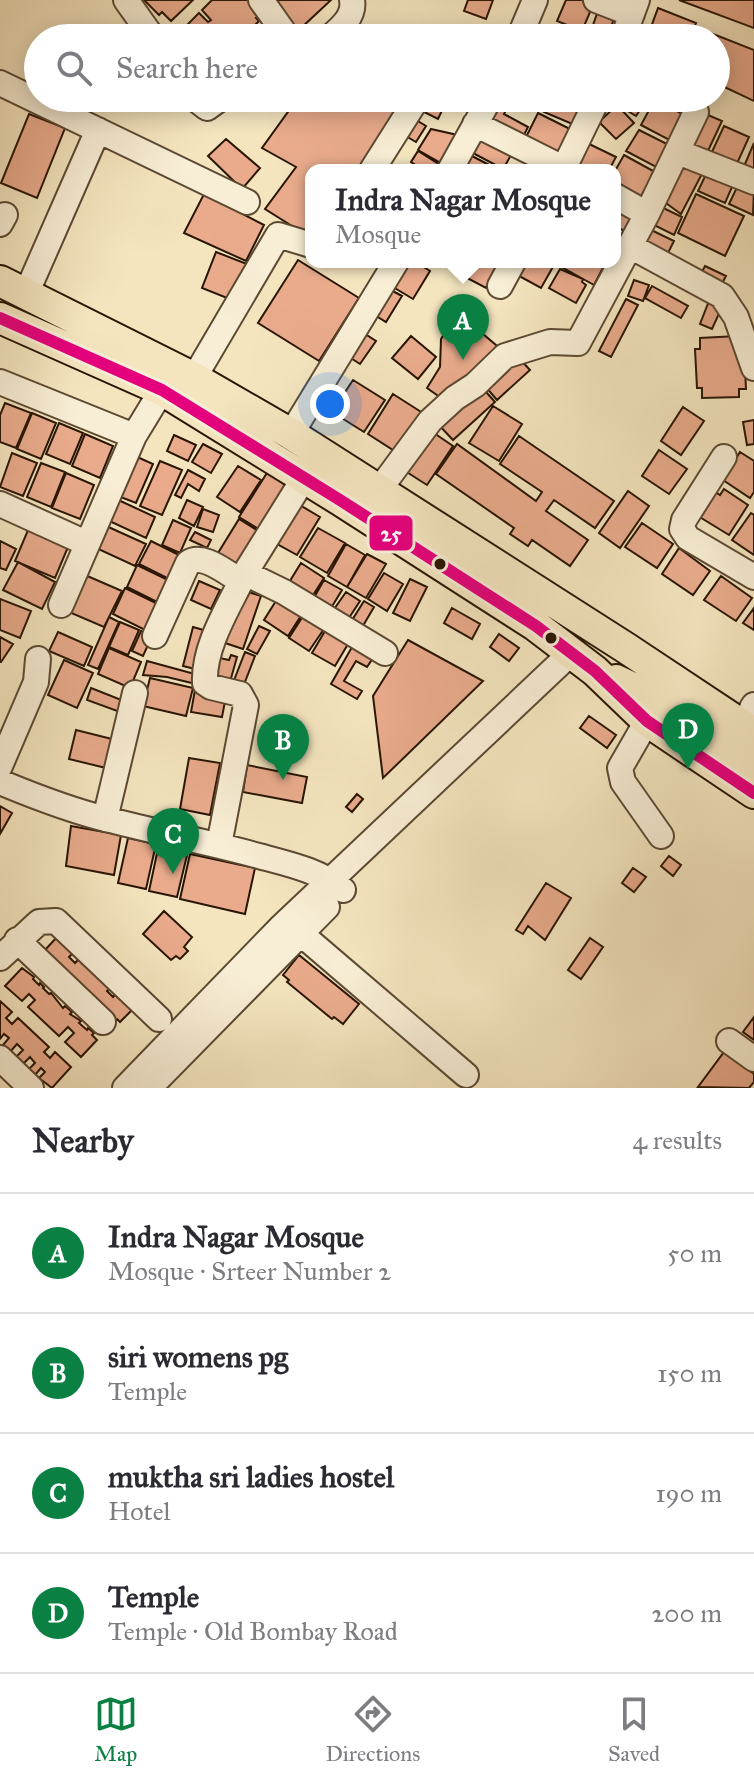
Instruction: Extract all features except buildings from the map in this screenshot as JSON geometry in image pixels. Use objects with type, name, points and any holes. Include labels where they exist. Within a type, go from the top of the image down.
[{"type":"main road","points":[[13,287],[194,378],[291,434],[626,648],[683,663],[754,714]]},
{"type":"main road","points":[[0,318],[162,390],[536,626],[574,666],[655,698],[754,714]]},
{"type":"main road","points":[[626,648],[655,698],[754,793]]},
{"type":"main road","points":[[655,698],[754,765]]},
{"type":"street","points":[[126,0],[143,24]]},
{"type":"street","points":[[261,0],[278,24]]},
{"type":"street","points":[[344,24],[354,8],[352,0]]},
{"type":"street","points":[[525,24],[535,0]]},
{"type":"street","points":[[596,0],[635,7]]},
{"type":"street","points":[[0,83],[24,95]]},
{"type":"street","points":[[60,112],[247,202]]},
{"type":"street","points":[[376,164],[409,112]]},
{"type":"street","points":[[453,164],[482,112]]},
{"type":"street","points":[[567,164],[591,112]]},
{"type":"street","points":[[621,263],[696,112]]},
{"type":"street","points":[[475,124],[555,164]]},
{"type":"street","points":[[13,287],[98,130]]},
{"type":"street","points":[[678,152],[754,182]]},
{"type":"street","points":[[621,199],[647,214]]},
{"type":"street","points":[[194,378],[278,235],[305,243]]},
{"type":"street","points":[[630,246],[722,296],[736,317],[754,368]]},
{"type":"street","points":[[291,434],[392,268]]},
{"type":"street","points":[[500,286],[510,268]]},
{"type":"street","points":[[379,490],[430,421],[505,356],[550,342],[578,343],[618,268]]},
{"type":"street","points":[[0,382],[134,436]]},
{"type":"street","points":[[61,605],[134,436],[162,390]]},
{"type":"street","points":[[724,457],[684,520],[682,529],[688,538],[754,577]]},
{"type":"street","points":[[219,845],[246,705],[240,694],[205,683],[212,644],[243,577],[304,478]]},
{"type":"street","points":[[0,504],[86,543]]},
{"type":"street","points":[[155,636],[188,563],[202,559],[284,592],[385,653]]},
{"type":"street","points":[[0,766],[36,682],[38,659]]},
{"type":"street","points":[[149,1088],[300,933],[338,886],[517,714],[574,666]]},
{"type":"street","points":[[105,819],[135,693]]},
{"type":"street","points":[[655,698],[620,768],[623,782],[661,836]]},
{"type":"street","points":[[0,782],[42,800],[105,819],[298,867],[338,886]]},
{"type":"street","points":[[125,1088],[280,928],[338,886]]},
{"type":"street","points":[[0,958],[39,922],[56,921],[159,1019]]},
{"type":"street","points":[[300,933],[466,1075]]},
{"type":"street","points":[[17,940],[103,1022]]},
{"type":"street","points":[[729,1041],[754,1059]]},
{"type":"street","points":[[0,1058],[31,1088]]},
{"type":"transit line","name":"25","points":[[0,318],[162,390],[340,500],[536,626],[595,671],[647,721],[754,793]]},
{"type":"place","name":"Indra Nagar Mosque","points":[[463,360]]},
{"type":"place","name":"Temple","points":[[688,769]]},
{"type":"place","name":"siri womens pg","points":[[283,780]]},
{"type":"place","name":"muktha sri ladies hostel","points":[[173,874]]}]
